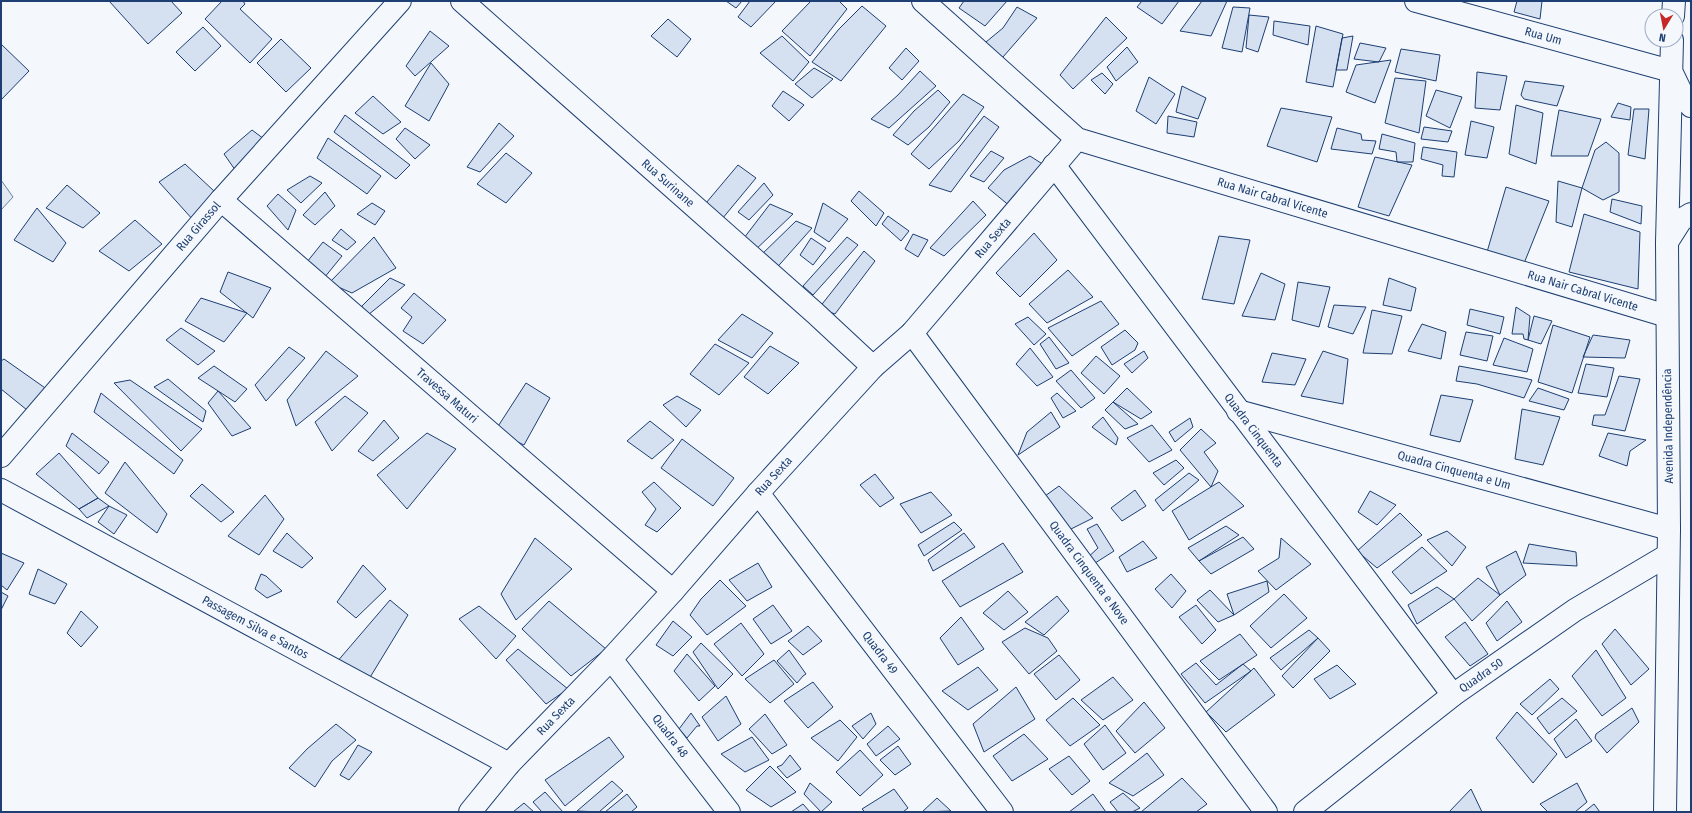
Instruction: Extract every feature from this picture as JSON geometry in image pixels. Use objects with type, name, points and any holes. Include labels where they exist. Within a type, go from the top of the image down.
[{"type":"street","name":"Rua Girassol","points":[[1,456],[221,200],[400,1]]},
{"type":"street","name":"Rua Surinane","points":[[462,1],[873,367]]},
{"type":"street","name":"Rua Nair Cabral Vicente","points":[[923,1],[1077,139],[1667,316]]},
{"type":"street","name":"Rua Um","points":[[1416,1],[1671,71]]},
{"type":"street","name":"Avenida Independência","points":[[1665,812],[1668,555],[1670,529],[1666,242],[1672,48]]},
{"type":"street","points":[[1671,71],[1684,98],[1691,106]]},
{"type":"street","name":"Rua Sexta","points":[[470,812],[509,764],[611,659],[673,591],[758,493],[873,367],[912,333],[1077,139]]},
{"type":"street","name":"Quadra Cinquenta","points":[[1054,165],[1453,695]]},
{"type":"street","name":"Travessa Maturi","points":[[221,200],[673,591]]},
{"type":"street","points":[[1666,242],[1681,220],[1691,214]]},
{"type":"street","name":"Quadra Cinquenta e Nove","points":[[912,333],[1266,812]]},
{"type":"street","name":"Quadra Cinquenta e Um","points":[[1238,411],[1670,529]]},
{"type":"street","name":"Passagem Silva e Santos","points":[[1,490],[509,764]]},
{"type":"street","name":"Quadra 49","points":[[758,493],[1002,812]]},
{"type":"street","name":"Quadra 50","points":[[1305,812],[1453,695],[1575,610],[1668,555]]},
{"type":"street","name":"Quadra 48","points":[[611,659],[729,812]]},
{"type":"shaded area","points":[[1,180],[13,197],[1,210]]},
{"type":"building","points":[[109,1],[171,1],[182,13],[148,44]]},
{"type":"building","points":[[222,1],[243,1],[245,4],[240,9],[272,39],[250,63],[205,19]]},
{"type":"building","points":[[726,1],[742,1],[736,8]]},
{"type":"building","points":[[750,1],[776,1],[751,27],[738,17]]},
{"type":"building","points":[[811,1],[839,1],[847,9],[810,56],[782,31]]},
{"type":"building","points":[[964,1],[1007,1],[985,26],[959,8]]},
{"type":"building","points":[[1142,1],[1179,1],[1162,24],[1137,7]]},
{"type":"building","points":[[1202,1],[1227,1],[1211,36],[1180,31]]},
{"type":"building","points":[[1517,1],[1542,1],[1540,19],[1514,12]]},
{"type":"building","points":[[862,6],[886,26],[841,81],[812,62],[839,29]]},
{"type":"building","points":[[1017,7],[1037,18],[996,65],[989,59],[986,42],[1003,28]]},
{"type":"building","points":[[1233,7],[1250,8],[1242,52],[1222,48]]},
{"type":"building","points":[[1249,15],[1269,17],[1258,52],[1246,48]]},
{"type":"building","points":[[1106,17],[1127,38],[1073,89],[1060,75]]},
{"type":"building","points":[[668,19],[691,39],[677,57],[651,36]]},
{"type":"building","points":[[1274,21],[1310,26],[1308,45],[1273,35]]},
{"type":"building","points":[[1316,26],[1343,34],[1333,87],[1306,82]]},
{"type":"building","points":[[203,27],[221,46],[195,71],[176,52]]},
{"type":"building","points":[[430,31],[449,46],[415,76],[406,66]]},
{"type":"building","points":[[782,36],[809,62],[793,81],[760,53]]},
{"type":"building","points":[[1353,36],[1347,70],[1336,70],[1342,38]]},
{"type":"building","points":[[281,39],[311,68],[286,92],[257,63]]},
{"type":"building","points":[[1360,43],[1386,48],[1379,62],[1354,59]]},
{"type":"building","points":[[1,44],[29,71],[1,100]]},
{"type":"building","points":[[1127,47],[1138,62],[1116,81],[1107,67]]},
{"type":"building","points":[[906,48],[919,61],[902,80],[889,68]]},
{"type":"building","points":[[1401,49],[1440,55],[1436,81],[1395,72]]},
{"type":"building","points":[[1391,60],[1375,103],[1346,92],[1356,65]]},
{"type":"building","points":[[431,63],[449,84],[429,121],[405,106]]},
{"type":"building","points":[[814,68],[833,79],[812,98],[795,84]]},
{"type":"building","points":[[920,71],[936,86],[889,128],[871,119],[898,95]]},
{"type":"building","points":[[1477,72],[1507,76],[1500,110],[1475,108]]},
{"type":"building","points":[[1102,73],[1113,84],[1105,94],[1091,80]]},
{"type":"building","points":[[1149,77],[1175,94],[1156,124],[1136,111]]},
{"type":"building","points":[[1395,78],[1426,81],[1419,133],[1385,123]]},
{"type":"building","points":[[1525,81],[1564,86],[1557,106],[1524,99],[1521,95]]},
{"type":"building","points":[[1182,86],[1206,98],[1198,119],[1176,112]]},
{"type":"building","points":[[938,90],[950,102],[929,127],[908,145],[893,135],[914,111]]},
{"type":"building","points":[[1436,90],[1462,97],[1450,128],[1426,116]]},
{"type":"building","points":[[783,91],[804,105],[789,121],[772,106]]},
{"type":"building","points":[[963,94],[984,107],[959,141],[929,169],[911,154]]},
{"type":"building","points":[[373,96],[401,122],[383,134],[355,113]]},
{"type":"building","points":[[1618,103],[1631,107],[1630,120],[1611,117]]},
{"type":"building","points":[[1516,105],[1543,113],[1536,164],[1509,154]]},
{"type":"building","points":[[1281,108],[1332,117],[1317,162],[1267,146]]},
{"type":"building","points":[[1634,109],[1649,109],[1645,159],[1628,155]]},
{"type":"building","points":[[1559,110],[1601,119],[1588,156],[1551,156]]},
{"type":"building","points":[[345,115],[410,165],[396,179],[334,132]]},
{"type":"building","points":[[984,116],[999,127],[951,192],[929,185]]},
{"type":"building","points":[[1168,116],[1197,122],[1194,137],[1167,133]]},
{"type":"building","points":[[1471,121],[1494,127],[1487,158],[1465,155]]},
{"type":"building","points":[[499,123],[514,136],[480,172],[467,167]]},
{"type":"building","points":[[1424,127],[1452,131],[1448,142],[1421,139]]},
{"type":"building","points":[[405,128],[430,145],[415,159],[396,139]]},
{"type":"building","points":[[1337,128],[1361,134],[1362,140],[1376,141],[1372,154],[1331,149]]},
{"type":"building","points":[[252,130],[268,142],[238,174],[224,154]]},
{"type":"building","points":[[1382,134],[1415,143],[1413,162],[1397,162],[1396,152],[1379,149]]},
{"type":"building","points":[[328,138],[381,176],[367,194],[317,158]]},
{"type":"building","points":[[1606,142],[1619,153],[1619,192],[1603,200],[1582,188],[1595,150]]},
{"type":"building","points":[[1423,147],[1457,152],[1454,177],[1442,176],[1443,165],[1421,159]]},
{"type":"building","points":[[991,151],[1004,158],[984,182],[970,176]]},
{"type":"building","points":[[506,153],[532,173],[506,203],[477,184]]},
{"type":"building","points":[[1030,156],[1044,165],[1011,207],[988,188],[1004,170]]},
{"type":"building","points":[[1375,157],[1412,165],[1389,216],[1358,207]]},
{"type":"building","points":[[185,164],[214,191],[194,221],[159,182]]},
{"type":"building","points":[[738,165],[756,178],[722,219],[706,203]]},
{"type":"building","points":[[310,176],[322,183],[301,203],[287,190]]},
{"type":"building","points":[[1558,181],[1582,188],[1572,227],[1556,222]]},
{"type":"building","points":[[764,183],[773,195],[749,220],[738,212]]},
{"type":"building","points":[[67,185],[100,213],[83,228],[46,208]]},
{"type":"building","points":[[1506,187],[1549,201],[1523,266],[1487,252]]},
{"type":"building","points":[[859,191],[884,213],[876,226],[851,201]]},
{"type":"building","points":[[325,192],[335,206],[315,225],[303,215]]},
{"type":"building","points":[[278,194],[296,210],[288,230],[267,206]]},
{"type":"building","points":[[1612,199],[1642,206],[1641,224],[1610,212]]},
{"type":"building","points":[[973,201],[986,215],[944,256],[930,248]]},
{"type":"building","points":[[372,203],[385,211],[375,225],[357,214]]},
{"type":"building","points":[[823,203],[848,219],[829,242],[814,232]]},
{"type":"building","points":[[770,204],[793,214],[751,254],[744,238]]},
{"type":"building","points":[[37,208],[66,243],[53,262],[14,240]]},
{"type":"building","points":[[1584,214],[1640,232],[1638,289],[1569,272]]},
{"type":"building","points":[[888,216],[909,231],[901,241],[882,224]]},
{"type":"building","points":[[135,220],[162,244],[129,271],[99,251]]},
{"type":"building","points":[[796,221],[812,228],[773,272],[758,258]]},
{"type":"building","points":[[341,229],[356,242],[347,250],[332,240]]},
{"type":"building","points":[[1034,233],[1057,260],[1020,297],[996,273]]},
{"type":"building","points":[[913,234],[928,240],[918,257],[905,249]]},
{"type":"building","points":[[1219,236],[1250,240],[1234,304],[1202,299]]},
{"type":"building","points":[[374,237],[396,268],[352,293],[329,283]]},
{"type":"building","points":[[847,237],[858,245],[813,295],[803,286]]},
{"type":"building","points":[[811,238],[826,248],[813,265],[800,255]]},
{"type":"building","points":[[323,242],[342,256],[324,278],[307,262]]},
{"type":"building","points":[[864,251],[875,261],[835,314],[819,308]]},
{"type":"building","points":[[1068,270],[1093,297],[1047,323],[1029,304]]},
{"type":"building","points":[[228,272],[271,288],[253,318],[220,292]]},
{"type":"building","points":[[1261,273],[1285,284],[1275,320],[1242,316]]},
{"type":"building","points":[[390,278],[405,285],[363,319],[362,306]]},
{"type":"building","points":[[1389,278],[1416,288],[1411,311],[1383,305]]},
{"type":"building","points":[[1298,282],[1330,287],[1319,327],[1292,320]]},
{"type":"building","points":[[414,293],[446,320],[423,344],[403,331],[412,317],[401,308]]},
{"type":"building","points":[[201,298],[247,313],[224,342],[185,321]]},
{"type":"building","points":[[1101,301],[1119,324],[1072,356],[1048,328]]},
{"type":"building","points":[[1334,305],[1366,307],[1353,334],[1328,327]]},
{"type":"building","points":[[1516,307],[1530,316],[1528,340],[1524,339],[1523,334],[1512,334]]},
{"type":"building","points":[[1470,309],[1504,317],[1500,334],[1467,325]]},
{"type":"building","points":[[1372,310],[1402,316],[1392,354],[1363,353]]},
{"type":"building","points":[[742,314],[773,333],[752,358],[718,340]]},
{"type":"building","points":[[1534,316],[1552,321],[1541,344],[1528,340]]},
{"type":"building","points":[[1028,317],[1046,334],[1034,345],[1015,324]]},
{"type":"building","points":[[1422,324],[1446,332],[1441,359],[1408,351]]},
{"type":"building","points":[[1553,325],[1590,337],[1572,393],[1538,382]]},
{"type":"building","points":[[181,328],[215,351],[198,365],[166,340]]},
{"type":"building","points":[[1125,330],[1138,343],[1135,350],[1112,365],[1101,347]]},
{"type":"building","points":[[1466,332],[1493,336],[1487,361],[1460,355]]},
{"type":"building","points":[[1593,335],[1630,340],[1625,358],[1583,357]]},
{"type":"building","points":[[1049,337],[1069,363],[1056,369],[1040,344]]},
{"type":"building","points":[[1504,338],[1533,349],[1527,372],[1493,365]]},
{"type":"building","points":[[715,344],[749,363],[719,395],[690,374]]},
{"type":"building","points":[[770,346],[799,363],[768,394],[744,377]]},
{"type":"building","points":[[289,347],[305,358],[266,401],[255,385]]},
{"type":"building","points":[[1030,348],[1053,377],[1037,386],[1016,364]]},
{"type":"building","points":[[326,351],[358,376],[296,426],[287,400]]},
{"type":"building","points":[[1144,351],[1148,358],[1132,373],[1124,364]]},
{"type":"building","points":[[1323,351],[1348,359],[1343,404],[1301,396]]},
{"type":"building","points":[[1272,353],[1306,359],[1295,385],[1262,382]]},
{"type":"building","points":[[1096,356],[1120,376],[1104,394],[1081,373]]},
{"type":"building","points":[[4,359],[48,390],[27,410],[1,389],[1,361]]},
{"type":"building","points":[[1586,364],[1614,368],[1607,397],[1578,393]]},
{"type":"building","points":[[214,366],[247,389],[235,402],[198,378]]},
{"type":"building","points":[[1459,366],[1532,380],[1524,398],[1477,384],[1456,381]]},
{"type":"building","points":[[1071,370],[1095,398],[1081,408],[1056,381]]},
{"type":"building","points":[[1619,376],[1640,379],[1625,431],[1592,425],[1594,415],[1605,415]]},
{"type":"building","points":[[168,379],[206,411],[203,422],[154,387]]},
{"type":"building","points":[[130,380],[202,429],[181,451],[114,383]]},
{"type":"building","points":[[526,383],[550,398],[524,445],[495,431]]},
{"type":"building","points":[[1127,388],[1152,412],[1141,419],[1113,402]]},
{"type":"building","points":[[1538,388],[1569,399],[1564,410],[1529,401]]},
{"type":"building","points":[[218,391],[251,428],[232,436],[208,403]]},
{"type":"building","points":[[101,393],[183,460],[174,474],[94,412]]},
{"type":"building","points":[[1057,393],[1076,411],[1063,418],[1051,398]]},
{"type":"building","points":[[1441,395],[1473,400],[1460,442],[1430,435]]},
{"type":"building","points":[[345,396],[368,413],[332,451],[315,422]]},
{"type":"building","points":[[677,396],[701,410],[686,427],[663,405]]},
{"type":"building","points":[[1113,402],[1138,424],[1125,429],[1105,410]]},
{"type":"building","points":[[1522,409],[1560,417],[1543,465],[1515,459]]},
{"type":"building","points":[[1051,412],[1060,427],[1018,455],[1027,432]]},
{"type":"building","points":[[1103,417],[1118,438],[1116,445],[1092,427]]},
{"type":"building","points":[[1190,418],[1193,427],[1175,442],[1169,432]]},
{"type":"building","points":[[384,420],[399,438],[373,461],[358,451]]},
{"type":"building","points":[[650,421],[674,440],[652,459],[627,441]]},
{"type":"building","points":[[1152,425],[1172,450],[1149,462],[1127,438]]},
{"type":"building","points":[[1201,429],[1216,443],[1204,452],[1218,471],[1211,487],[1180,450]]},
{"type":"building","points":[[72,433],[109,462],[99,474],[66,446]]},
{"type":"building","points":[[427,433],[456,449],[407,509],[377,475]]},
{"type":"building","points":[[1608,433],[1646,440],[1630,451],[1627,466],[1599,456]]},
{"type":"building","points":[[682,439],[734,478],[713,506],[661,468]]},
{"type":"building","points":[[59,453],[98,498],[79,509],[36,474]]},
{"type":"building","points":[[1176,460],[1184,468],[1164,485],[1153,473]]},
{"type":"building","points":[[125,462],[167,514],[157,533],[105,493]]},
{"type":"building","points":[[1189,473],[1199,480],[1163,511],[1155,500]]},
{"type":"building","points":[[875,474],[894,498],[880,507],[860,485]]},
{"type":"building","points":[[654,482],[681,508],[657,532],[645,525],[656,509],[642,492]]},
{"type":"building","points":[[1219,482],[1244,506],[1189,540],[1172,511]]},
{"type":"building","points":[[202,484],[234,512],[221,522],[190,496]]},
{"type":"building","points":[[1059,486],[1093,518],[1069,530],[1038,501]]},
{"type":"building","points":[[1135,490],[1146,506],[1122,521],[1111,508]]},
{"type":"building","points":[[1370,491],[1396,505],[1377,525],[1358,512]]},
{"type":"building","points":[[931,492],[952,515],[921,533],[900,504]]},
{"type":"building","points":[[265,495],[284,519],[259,555],[228,536]]},
{"type":"building","points":[[98,498],[109,506],[87,518],[79,509]]},
{"type":"building","points":[[109,506],[127,515],[114,534],[98,522]]},
{"type":"building","points":[[1400,513],[1422,535],[1377,568],[1357,551]]},
{"type":"building","points":[[954,522],[962,530],[924,556],[918,545]]},
{"type":"building","points":[[1097,524],[1114,551],[1092,565],[1085,560],[1098,548],[1087,529]]},
{"type":"building","points":[[1226,526],[1239,535],[1199,561],[1188,548]]},
{"type":"building","points":[[1447,531],[1466,547],[1452,566],[1427,540]]},
{"type":"building","points":[[287,533],[313,558],[302,568],[273,551]]},
{"type":"building","points":[[964,533],[975,547],[933,571],[928,560]]},
{"type":"building","points":[[1243,537],[1254,549],[1211,574],[1199,561]]},
{"type":"building","points":[[535,538],[572,569],[516,620],[501,594]]},
{"type":"building","points":[[1281,538],[1311,564],[1276,590],[1258,571],[1279,558]]},
{"type":"building","points":[[1143,541],[1157,558],[1127,572],[1119,557]]},
{"type":"building","points":[[1003,543],[1023,572],[960,607],[942,581]]},
{"type":"building","points":[[1529,544],[1576,552],[1577,566],[1523,563]]},
{"type":"building","points":[[1422,547],[1447,571],[1411,594],[1392,572]]},
{"type":"building","points":[[1516,551],[1526,575],[1500,595],[1486,567]]},
{"type":"building","points":[[1,553],[24,563],[7,590],[1,585]]},
{"type":"building","points":[[758,563],[772,587],[747,601],[729,580]]},
{"type":"building","points":[[363,565],[386,589],[356,618],[337,602]]},
{"type":"building","points":[[38,569],[67,584],[55,604],[29,594]]},
{"type":"building","points":[[261,574],[266,576],[282,591],[267,598],[255,589]]},
{"type":"building","points":[[1171,574],[1186,591],[1172,608],[1155,589]]},
{"type":"building","points":[[1478,578],[1500,595],[1472,621],[1454,599]]},
{"type":"building","points":[[720,580],[746,606],[707,635],[690,615],[701,599]]},
{"type":"building","points":[[1267,581],[1269,592],[1234,615],[1227,594]]},
{"type":"building","points":[[1437,587],[1454,599],[1417,624],[1408,605]]},
{"type":"building","points":[[1210,590],[1234,615],[1218,622],[1197,600]]},
{"type":"building","points":[[1008,591],[1028,612],[1004,630],[983,613]]},
{"type":"building","points":[[1,592],[8,596],[1,610]]},
{"type":"building","points":[[1284,594],[1307,618],[1271,648],[1250,626]]},
{"type":"building","points":[[1057,596],[1069,611],[1044,635],[1025,622]]},
{"type":"building","points":[[390,600],[408,615],[369,679],[336,663]]},
{"type":"building","points":[[549,601],[606,649],[571,676],[522,629]]},
{"type":"building","points":[[1507,601],[1522,622],[1497,641],[1486,623]]},
{"type":"building","points":[[773,605],[792,631],[771,644],[753,619]]},
{"type":"building","points":[[1196,605],[1216,630],[1202,644],[1179,617]]},
{"type":"building","points":[[479,606],[516,636],[496,659],[459,619]]},
{"type":"building","points":[[81,611],[98,627],[81,647],[67,633]]},
{"type":"building","points":[[961,617],[984,649],[958,665],[940,638]]},
{"type":"building","points":[[673,621],[692,637],[673,656],[656,645]]},
{"type":"building","points":[[1465,622],[1488,654],[1470,666],[1445,637]]},
{"type":"building","points":[[741,623],[764,654],[742,676],[714,644]]},
{"type":"building","points":[[808,626],[822,641],[803,655],[788,641]]},
{"type":"building","points":[[1025,628],[1048,638],[1057,651],[1029,674],[1002,642]]},
{"type":"building","points":[[1615,629],[1649,669],[1631,685],[1602,644]]},
{"type":"building","points":[[1309,630],[1318,638],[1281,670],[1270,658]]},
{"type":"building","points":[[1240,634],[1257,655],[1219,680],[1200,661]]},
{"type":"building","points":[[1318,638],[1330,651],[1293,688],[1282,676]]},
{"type":"building","points":[[701,643],[733,674],[718,689],[693,652]]},
{"type":"building","points":[[518,649],[568,689],[546,704],[506,660]]},
{"type":"building","points":[[789,650],[806,674],[797,683],[777,661]]},
{"type":"building","points":[[1596,650],[1626,698],[1602,716],[1572,676]]},
{"type":"building","points":[[687,654],[715,686],[699,701],[674,671]]},
{"type":"building","points":[[1059,655],[1080,680],[1056,700],[1034,674]]},
{"type":"building","points":[[774,660],[794,684],[770,703],[745,679]]},
{"type":"building","points":[[1196,663],[1216,685],[1243,664],[1251,671],[1205,703],[1181,674]]},
{"type":"building","points":[[1337,665],[1356,684],[1330,699],[1314,679]]},
{"type":"building","points":[[978,667],[998,690],[968,710],[942,691]]},
{"type":"building","points":[[1254,668],[1275,695],[1226,732],[1206,712]]},
{"type":"building","points":[[1113,677],[1133,700],[1103,720],[1081,700]]},
{"type":"building","points":[[1550,679],[1559,689],[1532,715],[1520,704]]},
{"type":"building","points":[[813,682],[833,707],[808,728],[784,701]]},
{"type":"building","points":[[1016,687],[1035,719],[984,752],[973,724]]},
{"type":"building","points":[[726,696],[741,724],[718,741],[702,717]]},
{"type":"building","points":[[1073,698],[1100,725],[1070,746],[1046,720]]},
{"type":"building","points":[[1562,698],[1577,711],[1549,734],[1537,718]]},
{"type":"building","points":[[1144,702],[1165,728],[1135,753],[1116,731]]},
{"type":"building","points":[[1632,708],[1639,722],[1607,753],[1595,738],[1596,734]]},
{"type":"building","points":[[1517,712],[1557,754],[1533,783],[1496,738]]},
{"type":"building","points":[[691,713],[700,726],[697,726],[687,738],[679,729]]},
{"type":"building","points":[[871,713],[876,724],[863,739],[852,726]]},
{"type":"building","points":[[765,714],[787,745],[772,754],[749,729]]},
{"type":"building","points":[[1576,719],[1592,741],[1566,758],[1554,739]]},
{"type":"building","points":[[840,720],[857,737],[838,761],[811,738]]},
{"type":"building","points":[[336,724],[356,740],[332,761],[315,787],[289,768],[307,749]]},
{"type":"building","points":[[1105,725],[1126,753],[1103,770],[1084,744]]},
{"type":"building","points":[[888,726],[900,739],[876,756],[867,744]]},
{"type":"building","points":[[1024,734],[1048,759],[1012,781],[993,756]]},
{"type":"building","points":[[609,737],[624,757],[565,806],[545,780]]},
{"type":"building","points":[[752,737],[769,760],[745,772],[721,754]]},
{"type":"building","points":[[358,745],[372,752],[349,780],[340,775]]},
{"type":"building","points":[[898,746],[911,764],[895,775],[880,760]]},
{"type":"building","points":[[860,750],[883,775],[860,796],[836,772]]},
{"type":"building","points":[[1147,753],[1164,775],[1133,796],[1109,783]]},
{"type":"building","points":[[790,755],[801,769],[787,778],[777,767],[782,765]]},
{"type":"building","points":[[1069,756],[1090,781],[1072,795],[1049,769]]},
{"type":"building","points":[[770,766],[796,792],[771,807],[746,790]]},
{"type":"building","points":[[1182,778],[1207,804],[1196,812],[1141,812]]},
{"type":"building","points":[[612,781],[623,791],[599,812],[577,811]]},
{"type":"building","points":[[810,783],[832,802],[821,812],[804,794]]},
{"type":"building","points":[[1577,783],[1587,802],[1575,812],[1548,812],[1540,804]]},
{"type":"building","points":[[894,789],[908,808],[903,812],[865,812],[862,809]]},
{"type":"building","points":[[1471,789],[1482,812],[1449,812]]},
{"type":"building","points":[[545,792],[563,812],[542,812],[533,802]]},
{"type":"building","points":[[1123,793],[1140,808],[1132,812],[1118,812],[1110,802]]},
{"type":"building","points":[[627,794],[637,807],[631,812],[605,812]]},
{"type":"building","points":[[1093,794],[1106,812],[1069,812]]},
{"type":"building","points":[[937,798],[951,811],[922,812]]},
{"type":"building","points":[[524,803],[534,812],[513,812]]},
{"type":"building","points":[[803,804],[810,812],[791,812]]},
{"type":"building","points":[[1594,804],[1600,812],[1584,812]]}]
